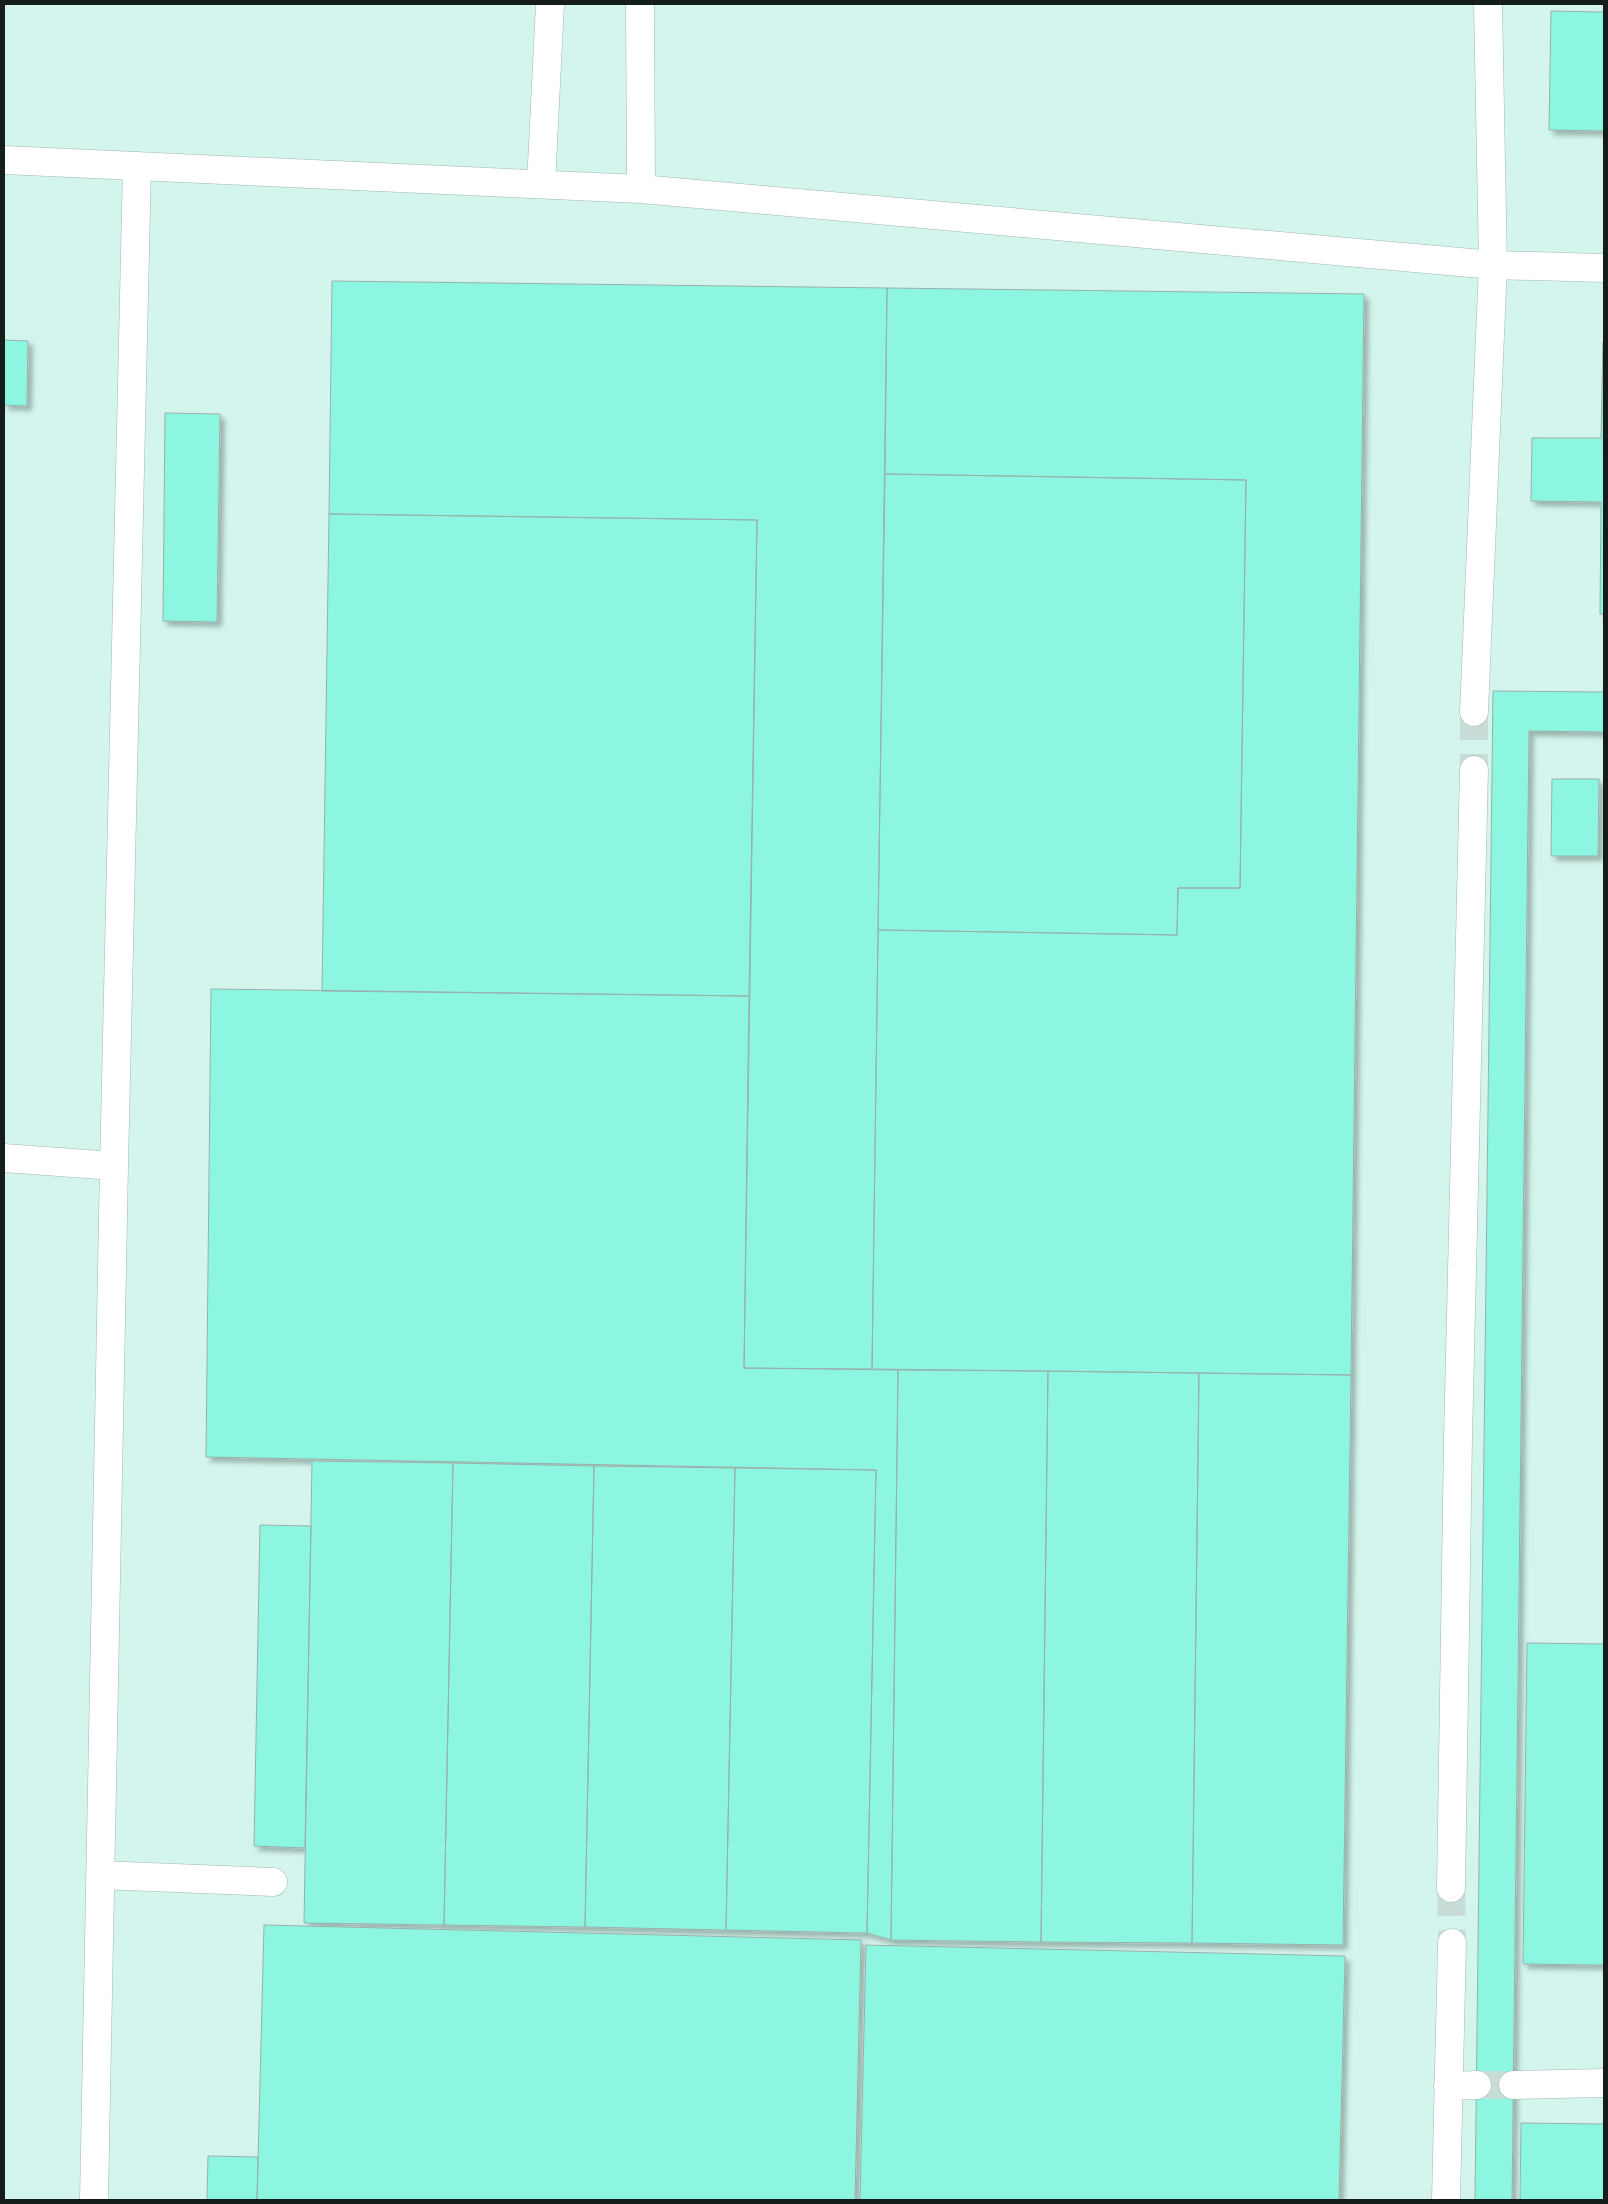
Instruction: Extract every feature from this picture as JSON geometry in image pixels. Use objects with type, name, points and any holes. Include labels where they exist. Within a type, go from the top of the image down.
[{"type":"lane","points":[[541,184],[550,4]]},
{"type":"lane","points":[[640,4],[641,190]]},
{"type":"lane","points":[[1474,712],[1493,265],[1488,4]]},
{"type":"lane","points":[[4,160],[641,190],[1493,265],[1604,268]]},
{"type":"lane","points":[[94,2200],[114,1166],[137,166]]},
{"type":"lane","points":[[1451,1888],[1458,1418],[1474,770]]},
{"type":"lane","points":[[4,1158],[114,1166]]},
{"type":"lane","points":[[100,1875],[274,1882]]},
{"type":"lane","points":[[1446,2200],[1452,1942]]},
{"type":"lane","points":[[1513,2085],[1604,2083]]},
{"type":"lane","points":[[1448,2086],[1477,2085]]},
{"type":"shaded area","points":[[4,4],[1604,4],[1604,2200],[4,2200]]},
{"type":"building","points":[[1551,11],[1604,12],[1604,131],[1549,130]]},
{"type":"building","points":[[332,281],[887,288],[872,1369],[744,1368],[757,520],[329,514]]},
{"type":"building","points":[[887,288],[1364,294],[1351,1375],[872,1369],[878,930],[1177,935],[1178,888],[1240,888],[1246,480],[885,474]]},
{"type":"building","points":[[4,340],[28,341],[27,406],[4,405]]},
{"type":"building","points":[[1603,342],[1604,614],[1600,614],[1601,502],[1531,501],[1532,438],[1601,438]]},
{"type":"building","points":[[165,413],[220,414],[217,622],[163,621]]},
{"type":"building","points":[[885,474],[1246,480],[1240,888],[1178,888],[1177,935],[878,930]]},
{"type":"building","points":[[329,514],[757,520],[749,996],[322,991]]},
{"type":"building","points":[[1493,691],[1604,692],[1604,732],[1529,731],[1512,2200],[1475,2200]]},
{"type":"building","points":[[1552,779],[1599,779],[1598,856],[1551,856]]},
{"type":"building","points":[[211,989],[749,996],[744,1368],[898,1370],[891,1940],[867,1933],[876,1470],[206,1457]]},
{"type":"building","points":[[898,1370],[1048,1371],[1041,1942],[891,1940]]},
{"type":"building","points":[[1048,1371],[1199,1373],[1192,1943],[1041,1942]]},
{"type":"building","points":[[1199,1373],[1351,1375],[1343,1945],[1192,1943]]},
{"type":"building","points":[[312,1461],[453,1463],[444,1925],[304,1923]]},
{"type":"building","points":[[453,1463],[594,1466],[585,1927],[444,1925]]},
{"type":"building","points":[[594,1466],[735,1468],[726,1930],[585,1927]]},
{"type":"building","points":[[735,1468],[876,1470],[867,1933],[726,1930]]},
{"type":"building","points":[[260,1525],[311,1526],[305,1848],[254,1846]]},
{"type":"building","points":[[1527,1643],[1604,1644],[1604,1965],[1523,1964]]},
{"type":"building","points":[[264,1925],[861,1940],[855,2200],[257,2200]]},
{"type":"building","points":[[866,1945],[1345,1956],[1339,2200],[860,2200]]},
{"type":"building","points":[[1521,2123],[1604,2124],[1604,2200],[1520,2200]]},
{"type":"building","points":[[208,2156],[258,2157],[257,2200],[207,2200]]},
{"type":"tunnel","points":[[1474,712],[1474,770]]},
{"type":"tunnel","points":[[1451,1888],[1452,1943]]},
{"type":"tunnel","points":[[1477,2085],[1513,2085]]}]
